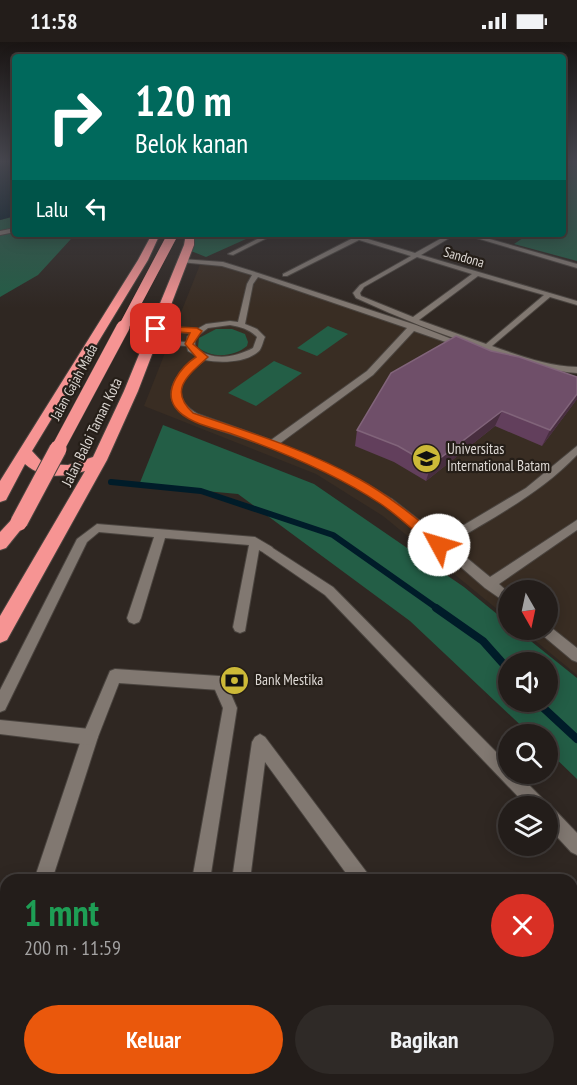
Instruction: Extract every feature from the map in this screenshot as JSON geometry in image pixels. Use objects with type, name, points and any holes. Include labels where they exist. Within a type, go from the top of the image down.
[{"type":"highway","name":"Jalan Gajah Mada","points":[[0,495],[24,451],[143,260],[154,237]]},
{"type":"highway","name":"Jalan Gajah Mada","points":[[0,543],[19,522],[171,237]]},
{"type":"highway","name":"Jalan Baloi Taman Kota","points":[[0,634],[99,460],[154,335],[189,237]]},
{"type":"highway","points":[[24,451],[30,462],[38,468],[54,472],[72,471],[99,460]]},
{"type":"street","points":[[231,254],[266,237]]},
{"type":"street","name":"Sandona","points":[[355,237],[577,303]]},
{"type":"street","points":[[448,237],[362,286],[356,292],[358,297],[413,323],[559,379]]},
{"type":"street","points":[[476,237],[577,266]]},
{"type":"street","points":[[285,275],[358,238]]},
{"type":"street","points":[[182,261],[223,264],[488,346],[564,372],[577,370]]},
{"type":"street","points":[[272,444],[370,373],[413,323],[477,273]]},
{"type":"street","points":[[241,324],[250,284],[256,274]]},
{"type":"street","points":[[488,346],[548,295]]},
{"type":"street","points":[[218,324],[241,324],[257,332],[261,337],[256,349],[238,358],[226,360],[203,357],[196,353],[189,344],[154,335],[197,331],[218,324]]},
{"type":"street","points":[[189,344],[191,337],[197,331]]},
{"type":"street","points":[[203,357],[190,366],[180,378],[177,395],[179,405],[190,415],[272,444],[354,481],[388,502],[498,591]]},
{"type":"street","points":[[439,545],[536,486],[555,472],[577,449]]},
{"type":"street","points":[[489,584],[577,524]]},
{"type":"street","points":[[0,705],[83,538],[97,528],[255,542],[328,591],[528,796]]},
{"type":"street","points":[[134,618],[161,534]]},
{"type":"street","points":[[240,627],[255,542]]},
{"type":"street","points":[[558,640],[577,656]]},
{"type":"street","points":[[45,874],[90,737],[115,676],[219,683],[230,708],[202,874]]},
{"type":"street","points":[[0,727],[90,737]]},
{"type":"street","points":[[242,874],[260,742],[358,874]]},
{"type":"street","points":[[558,826],[577,846]]},
{"type":"shaded area","name":"Universitas International Batam","points":[[201,262],[216,262],[442,336],[577,384],[577,675],[558,659],[558,652],[549,652],[534,640],[558,640],[558,580],[498,580],[498,610],[383,516],[316,474],[144,406]]},
{"type":"green space","points":[[566,211],[577,211],[577,261],[514,244],[524,237],[566,237]]},
{"type":"green space","points":[[12,217],[12,237],[118,237],[71,239],[38,275],[0,297],[0,220]]},
{"type":"green space","points":[[193,237],[250,237],[206,257],[191,251]]},
{"type":"green space","points":[[328,326],[348,334],[317,356],[297,348]]},
{"type":"green space","points":[[216,329],[232,329],[245,334],[247,346],[242,350],[222,355],[203,351],[198,347],[199,338]]},
{"type":"green space","points":[[274,361],[302,373],[256,406],[228,393]]},
{"type":"green space","points":[[163,425],[314,484],[464,587],[498,615],[498,640],[530,640],[544,652],[498,652],[498,704],[410,621],[238,494],[139,485]]},
{"type":"green space","points":[[558,663],[577,678],[577,779],[558,761],[558,724],[519,724],[507,712],[558,712]]},
{"type":"water","points":[[0,211],[12,211],[12,217],[0,220]]},
{"type":"building","points":[[456,336],[491,351],[519,357],[577,377],[577,394],[550,430],[502,411],[431,465],[398,446],[357,430],[391,373]]},
{"type":"waterway","points":[[111,482],[201,491],[333,535],[438,609]]},
{"type":"waterway","points":[[436,608],[483,641],[498,658]]},
{"type":"waterway","points":[[548,712],[577,739]]},
{"type":"place","name":"Universitas International Batam","points":[[426,458]]},
{"type":"place","name":"Bank Mestika","points":[[234,680]]},
{"type":"route","points":[[156,329],[197,331],[191,337],[189,344],[191,349],[203,357],[190,366],[180,378],[177,395],[179,405],[190,415],[272,444],[354,481],[388,502],[439,545]]}]
